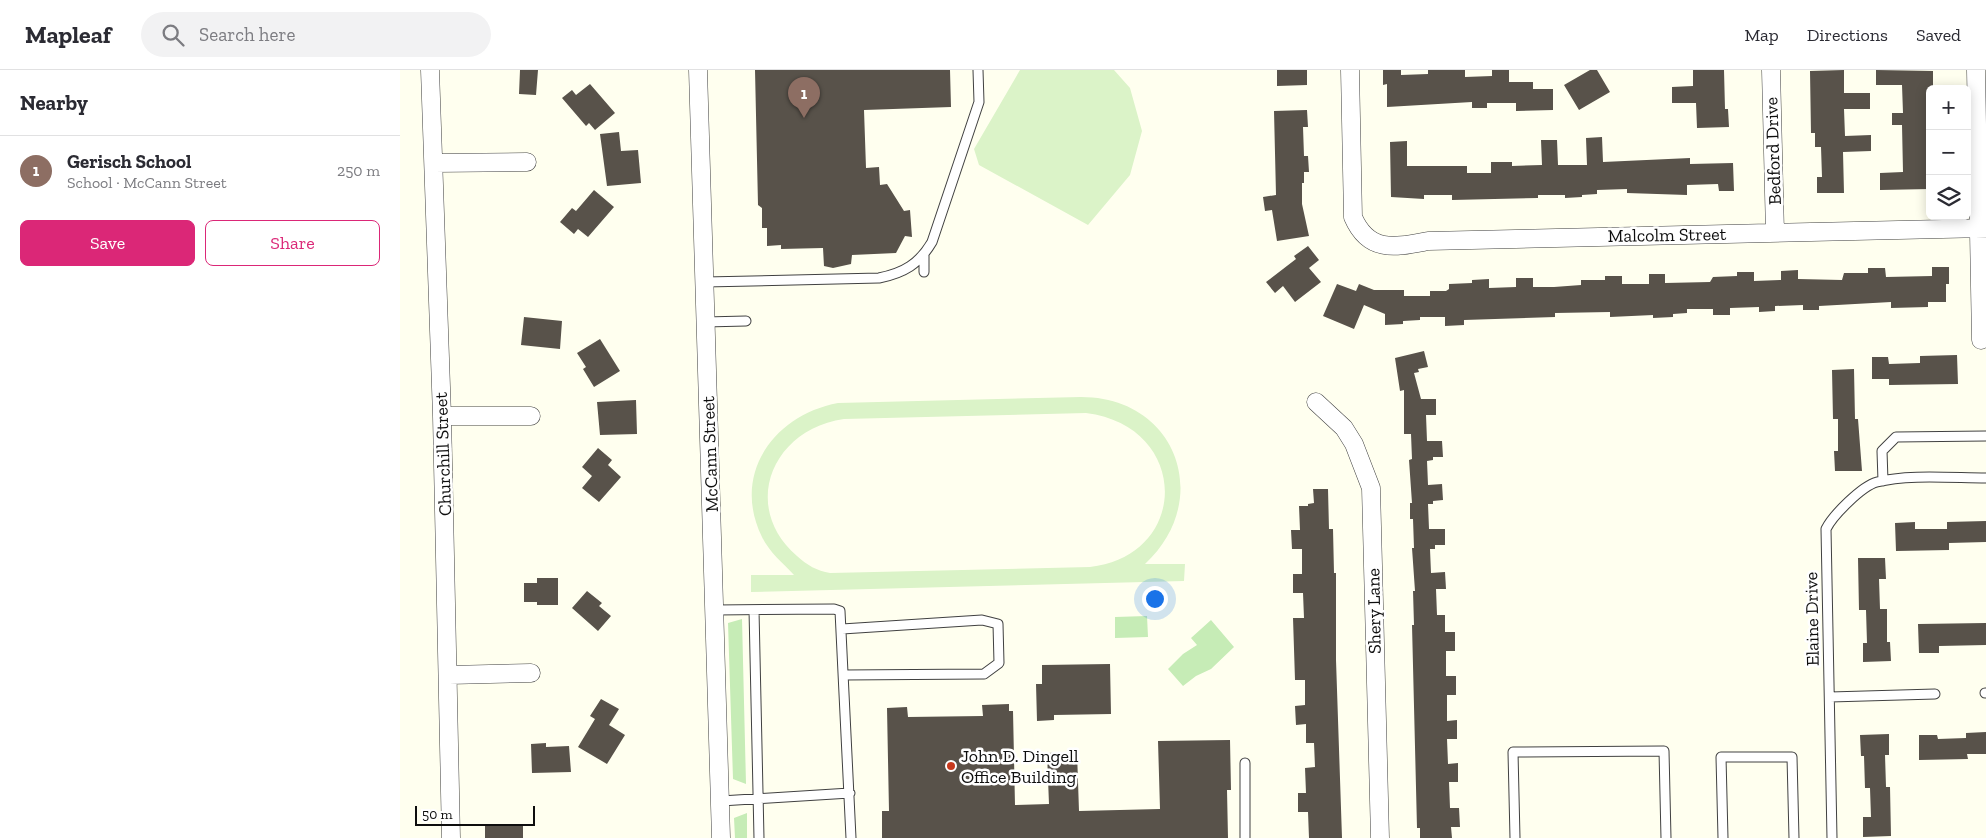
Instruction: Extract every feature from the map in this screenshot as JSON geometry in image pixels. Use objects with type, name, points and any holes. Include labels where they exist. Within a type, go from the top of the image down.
[{"type":"street","name":"Churchill Street","points":[[430,70],[442,416],[451,838]]},
{"type":"street","name":"McCann Street","points":[[698,70],[716,610],[721,838]]},
{"type":"street","name":"Malcolm Street","points":[[1350,70],[1351,205],[1356,225],[1373,242],[1390,248],[1428,241],[1983,228]]},
{"type":"street","name":"Bedford Drive","points":[[1771,70],[1775,233]]},
{"type":"street","points":[[1976,70],[1983,228],[1980,340]]},
{"type":"street","points":[[434,163],[527,162]]},
{"type":"street","name":"Shery Lane","points":[[1316,402],[1344,428],[1354,444],[1371,488],[1380,838]]},
{"type":"street","points":[[442,416],[531,416]]},
{"type":"street","points":[[448,675],[531,673]]},
{"type":"lane","points":[[705,282],[879,278],[899,274],[924,256],[932,242],[979,102],[978,70]]},
{"type":"lane","points":[[924,256],[924,272]]},
{"type":"lane","points":[[706,322],[746,322]]},
{"type":"lane","points":[[1883,481],[1882,451],[1896,437],[1986,436]]},
{"type":"lane","name":"Elaine Drive","points":[[1832,838],[1826,529],[1831,519],[1840,510],[1875,483],[1936,478],[1986,478]]},
{"type":"lane","points":[[716,610],[834,609],[840,611],[851,838]]},
{"type":"lane","points":[[754,610],[760,838]]},
{"type":"lane","points":[[842,629],[982,620],[998,624],[998,663],[984,674],[844,675]]},
{"type":"lane","points":[[1830,697],[1935,694]]},
{"type":"lane","points":[[1515,838],[1513,752],[1664,751],[1666,838]]},
{"type":"lane","points":[[1723,838],[1721,757],[1792,757],[1794,838]]},
{"type":"lane","points":[[1245,763],[1245,838]]},
{"type":"lane","points":[[721,801],[850,793]]},
{"type":"green space","points":[[1020,70],[1114,70],[1130,88],[1142,131],[1130,175],[1088,225],[979,165],[974,149]]},
{"type":"green space","points":[[1081,397],[1114,402],[1141,414],[1162,433],[1175,456],[1180,483],[1178,511],[1166,538],[1145,564],[1185,564],[1184,581],[751,592],[751,575],[794,575],[772,553],[765,543],[754,514],[752,491],[756,470],[764,451],[778,434],[795,420],[815,410],[838,403]],"holes":[[[1086,413],[1120,423],[1145,441],[1160,464],[1165,490],[1161,516],[1147,540],[1123,557],[1090,567],[830,573],[812,567],[797,556],[780,536],[770,515],[768,494],[772,473],[782,454],[798,438],[819,426],[844,419]]]},
{"type":"green space","points":[[1147,616],[1148,637],[1115,638],[1115,617]]},
{"type":"green space","points":[[742,619],[746,784],[733,779],[728,623]]},
{"type":"green space","points":[[1211,620],[1234,647],[1211,669],[1196,676],[1183,686],[1168,669],[1183,654],[1197,645],[1191,638]]},
{"type":"green space","points":[[747,813],[747,838],[735,838],[734,818]]},
{"type":"building","points":[[520,70],[538,70],[536,95],[519,94]]},
{"type":"building","points":[[755,70],[950,70],[951,107],[864,110],[866,168],[879,167],[880,185],[887,184],[904,211],[910,210],[912,237],[905,236],[896,253],[852,255],[851,264],[833,268],[824,266],[823,248],[781,249],[781,245],[767,246],[767,228],[762,228],[762,208],[758,205]]},
{"type":"building","points":[[1277,70],[1307,70],[1307,85],[1277,86]]},
{"type":"building","points":[[1383,70],[1401,70],[1401,75],[1428,74],[1428,70],[1465,70],[1465,77],[1492,76],[1492,70],[1509,70],[1509,82],[1533,82],[1533,89],[1553,89],[1553,110],[1516,111],[1516,103],[1487,103],[1487,108],[1472,108],[1472,102],[1387,107],[1387,84],[1383,85]]},
{"type":"building","points":[[1590,70],[1597,70],[1610,92],[1579,110],[1564,85]]},
{"type":"building","points":[[1693,70],[1724,70],[1725,109],[1728,109],[1729,127],[1697,128],[1696,103],[1672,103],[1672,87],[1693,86]]},
{"type":"building","points":[[1844,70],[1844,93],[1870,93],[1870,109],[1844,109],[1845,136],[1871,135],[1871,151],[1843,152],[1844,193],[1817,193],[1817,177],[1822,177],[1821,147],[1815,147],[1815,133],[1811,133],[1810,71]]},
{"type":"building","points":[[1876,70],[1933,71],[1933,85],[1926,85],[1926,189],[1880,190],[1880,173],[1903,172],[1902,125],[1892,125],[1892,113],[1903,113],[1902,85],[1876,85]]},
{"type":"building","points":[[590,84],[615,113],[595,130],[589,123],[586,126],[562,98],[572,90],[576,95]]},
{"type":"building","points":[[1307,110],[1308,127],[1303,127],[1304,156],[1308,156],[1309,172],[1304,172],[1302,204],[1309,236],[1277,241],[1272,210],[1265,211],[1263,197],[1276,195],[1274,111]]},
{"type":"building","points":[[619,132],[621,151],[638,150],[641,183],[607,186],[600,134]]},
{"type":"building","points":[[1602,137],[1603,162],[1690,158],[1690,164],[1733,163],[1734,191],[1719,191],[1718,184],[1687,185],[1687,195],[1627,193],[1627,189],[1597,190],[1597,194],[1565,198],[1565,195],[1538,195],[1538,198],[1452,200],[1452,195],[1424,195],[1424,199],[1391,197],[1390,142],[1407,141],[1407,166],[1467,166],[1467,173],[1491,173],[1491,162],[1512,162],[1512,166],[1542,165],[1541,140],[1557,140],[1558,165],[1587,165],[1586,138]]},
{"type":"building","points":[[594,190],[614,207],[588,237],[578,229],[574,234],[560,222],[572,208],[576,211]]},
{"type":"building","points":[[1308,246],[1319,260],[1309,268],[1321,282],[1295,302],[1283,286],[1275,293],[1266,282],[1296,259],[1294,256]]},
{"type":"building","points":[[1932,267],[1949,267],[1949,284],[1946,284],[1946,302],[1928,302],[1928,307],[1891,308],[1891,302],[1819,306],[1819,310],[1803,310],[1803,305],[1775,306],[1775,311],[1759,312],[1759,307],[1730,308],[1730,315],[1713,315],[1713,309],[1687,309],[1687,313],[1673,314],[1673,317],[1653,318],[1653,315],[1610,317],[1610,312],[1555,313],[1555,317],[1464,320],[1464,325],[1445,326],[1445,317],[1420,317],[1420,320],[1403,321],[1403,324],[1385,325],[1385,314],[1364,305],[1354,329],[1323,316],[1337,284],[1356,291],[1359,284],[1374,290],[1404,290],[1404,296],[1430,296],[1430,291],[1446,291],[1449,289],[1449,284],[1472,283],[1472,280],[1489,279],[1489,288],[1516,287],[1516,278],[1533,278],[1533,287],[1554,287],[1581,285],[1581,280],[1605,280],[1605,276],[1622,276],[1622,284],[1649,284],[1649,274],[1665,274],[1665,283],[1710,282],[1713,277],[1737,276],[1737,272],[1754,272],[1754,281],[1781,280],[1781,271],[1798,270],[1798,279],[1842,280],[1844,273],[1868,273],[1868,268],[1885,268],[1886,277],[1932,276]]},
{"type":"building","points":[[524,317],[562,321],[560,349],[521,345]]},
{"type":"building","points":[[600,339],[620,371],[594,387],[583,369],[586,367],[577,353]]},
{"type":"building","points":[[1424,351],[1428,367],[1418,369],[1419,372],[1414,373],[1421,399],[1436,399],[1436,415],[1426,415],[1427,441],[1442,441],[1443,457],[1433,457],[1433,460],[1427,461],[1428,485],[1442,484],[1443,500],[1433,501],[1433,504],[1428,504],[1429,529],[1445,529],[1445,545],[1435,545],[1435,549],[1430,549],[1431,573],[1445,572],[1446,589],[1436,589],[1437,615],[1445,615],[1445,632],[1455,632],[1455,651],[1446,651],[1446,676],[1456,676],[1456,695],[1447,695],[1447,721],[1457,720],[1457,739],[1447,739],[1448,764],[1458,763],[1458,782],[1449,782],[1450,808],[1459,808],[1460,827],[1451,827],[1452,838],[1420,838],[1420,828],[1417,828],[1412,625],[1414,625],[1413,591],[1415,591],[1412,548],[1414,548],[1413,519],[1410,519],[1410,503],[1412,503],[1409,460],[1412,459],[1411,434],[1404,434],[1404,390],[1400,391],[1395,358]]},
{"type":"building","points":[[1957,355],[1958,384],[1889,385],[1889,379],[1872,379],[1872,357],[1888,357],[1889,364],[1920,363],[1920,356]]},
{"type":"building","points":[[1854,369],[1855,419],[1858,419],[1862,471],[1835,471],[1834,451],[1838,451],[1838,419],[1833,419],[1832,370]]},
{"type":"building","points":[[636,400],[637,434],[600,435],[597,402]]},
{"type":"building","points":[[598,448],[612,460],[608,465],[621,477],[599,502],[582,488],[592,476],[582,467]]},
{"type":"building","points":[[1313,489],[1328,489],[1329,529],[1333,529],[1334,573],[1336,573],[1336,660],[1342,838],[1309,838],[1308,812],[1298,812],[1298,793],[1306,793],[1305,768],[1315,767],[1314,743],[1306,743],[1306,724],[1296,725],[1295,706],[1305,705],[1305,680],[1295,680],[1293,618],[1304,618],[1303,593],[1293,593],[1293,574],[1302,574],[1302,549],[1292,549],[1291,530],[1300,530],[1299,506],[1308,506],[1308,504],[1314,503]]},
{"type":"building","points":[[1986,521],[1986,542],[1949,543],[1949,550],[1896,551],[1895,523],[1915,522],[1915,529],[1947,529],[1947,522]]},
{"type":"building","points":[[1858,558],[1885,558],[1886,579],[1879,579],[1880,609],[1887,609],[1887,642],[1890,642],[1891,661],[1863,662],[1863,643],[1867,643],[1866,610],[1859,610]]},
{"type":"building","points":[[537,578],[558,578],[558,605],[537,605],[537,602],[524,602],[524,583],[537,583]]},
{"type":"building","points":[[587,591],[602,603],[599,606],[611,616],[598,631],[572,608]]},
{"type":"building","points":[[1986,623],[1986,645],[1939,646],[1939,653],[1919,653],[1918,624]]},
{"type":"building","points":[[1110,664],[1111,714],[1054,715],[1054,720],[1037,721],[1036,684],[1042,684],[1042,665]]},
{"type":"building","points":[[601,699],[619,709],[609,725],[625,735],[607,764],[578,747],[595,719],[590,716]]},
{"type":"building","name":"John D. Dingell Office Building","points":[[1009,704],[1009,711],[1013,711],[1015,805],[1049,804],[1047,753],[1077,752],[1079,811],[1160,809],[1158,741],[1230,740],[1231,790],[1227,790],[1228,838],[882,838],[882,811],[889,811],[887,708],[907,707],[908,717],[983,716],[982,705]]},
{"type":"building","points":[[1986,732],[1986,754],[1967,754],[1968,759],[1919,760],[1919,735],[1937,735],[1938,739],[1966,738],[1966,733]]},
{"type":"building","points":[[1889,734],[1889,755],[1885,755],[1886,787],[1890,787],[1891,836],[1863,837],[1863,817],[1871,817],[1870,788],[1865,788],[1864,756],[1861,756],[1860,735]]},
{"type":"building","points":[[546,743],[546,747],[569,746],[571,772],[532,773],[531,744]]},
{"type":"building","points":[[523,824],[523,838],[485,838],[485,825]]},
{"type":"place","name":"Gerisch School","points":[[804,118]]},
{"type":"place","name":"John D. Dingell Office Building","points":[[951,766]]}]
